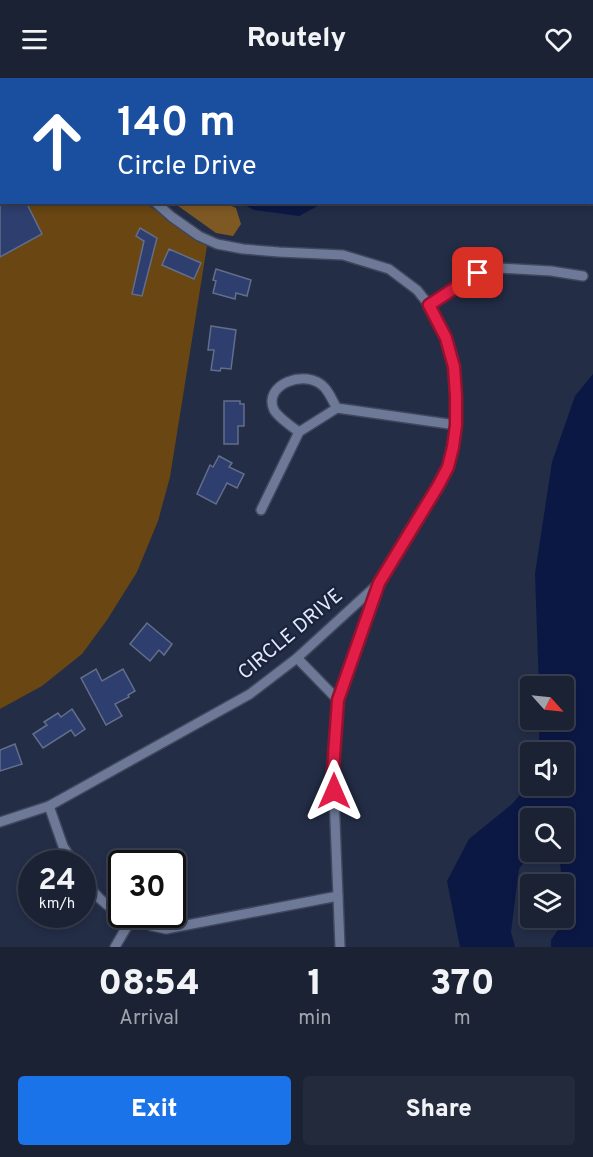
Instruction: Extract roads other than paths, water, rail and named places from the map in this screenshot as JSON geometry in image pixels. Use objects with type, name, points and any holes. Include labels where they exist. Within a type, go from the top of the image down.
[{"type":"street","name":"CIRCLE DRIVE","points":[[0,822],[49,806],[250,694],[297,658],[379,583],[448,467],[456,425],[454,367],[446,338],[429,305],[417,290],[389,269],[343,255],[243,249],[217,244],[199,236],[157,204]]},
{"type":"street","points":[[429,305],[478,273],[499,268],[583,276]]},
{"type":"street","points":[[299,432],[274,410],[273,399],[278,387],[292,380],[310,379],[324,387],[337,408]]},
{"type":"street","points":[[261,510],[299,432],[337,408],[456,425]]},
{"type":"street","points":[[340,947],[333,770],[338,700],[379,583]]},
{"type":"street","points":[[297,658],[338,700]]},
{"type":"street","points":[[49,806],[65,850]]},
{"type":"street","points":[[96,894],[108,905]]},
{"type":"street","points":[[186,925],[338,896]]},
{"type":"street","points":[[115,947],[124,928]]},
{"type":"water","points":[[243,204],[321,204],[299,216],[254,210]]},
{"type":"water","points":[[593,374],[593,947],[551,947],[551,940],[559,928],[574,928],[574,874],[561,874],[560,862],[574,862],[574,808],[520,808],[520,862],[524,862],[519,869],[511,932],[515,947],[460,947],[447,881],[469,839],[520,795],[574,796],[574,742],[539,742],[539,730],[574,730],[574,676],[539,676],[535,574],[552,462],[575,396]]}]
